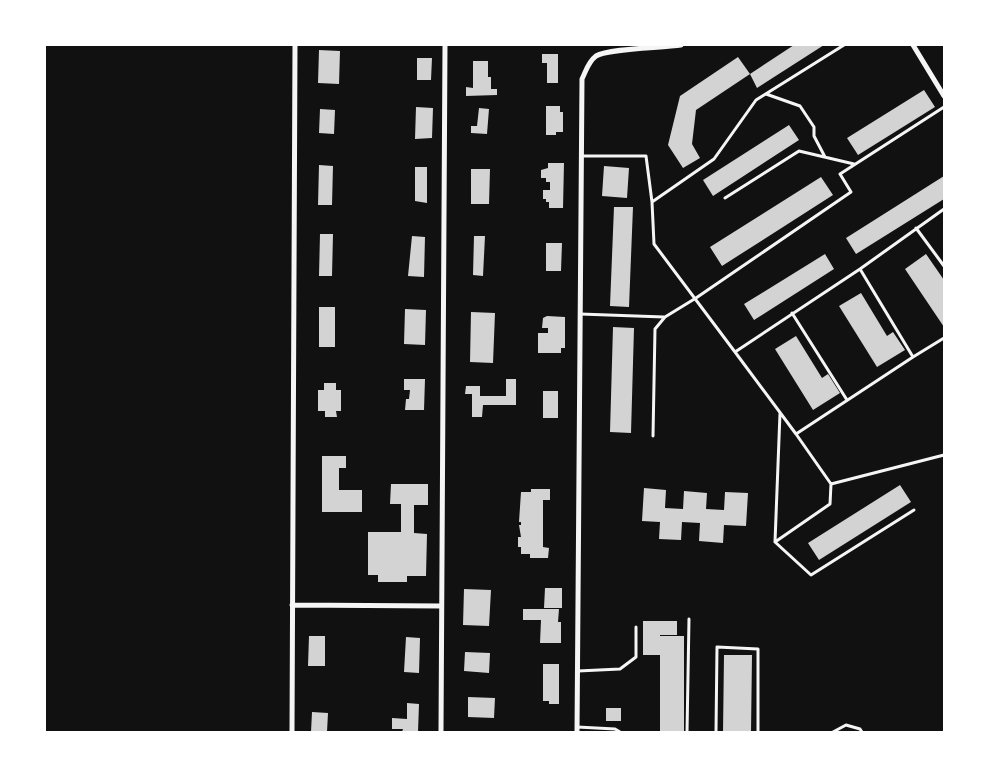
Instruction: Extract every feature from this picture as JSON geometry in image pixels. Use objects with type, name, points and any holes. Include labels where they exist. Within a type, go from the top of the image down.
[{"type":"street","points":[[292,732],[294,45]]},
{"type":"street","points":[[441,732],[445,45]]},
{"type":"street","points":[[577,730],[582,79],[592,60],[598,55],[610,52],[682,45]]},
{"type":"street","points":[[913,45],[944,96]]},
{"type":"street","points":[[292,605],[442,606]]},
{"type":"lane","points":[[652,202],[714,159],[756,100],[844,45]]},
{"type":"lane","points":[[766,94],[800,106],[814,127],[814,136],[825,157]]},
{"type":"lane","points":[[653,436],[655,329],[665,317],[696,298],[851,192],[840,174],[944,107]]},
{"type":"lane","points":[[725,198],[799,151],[855,164]]},
{"type":"lane","points":[[581,156],[646,156],[652,202],[654,244],[696,298],[831,484],[830,504],[775,542]]},
{"type":"lane","points":[[735,352],[944,209]]},
{"type":"lane","points":[[916,228],[944,266]]},
{"type":"lane","points":[[860,268],[912,357]]},
{"type":"lane","points":[[792,313],[847,400]]},
{"type":"lane","points":[[579,314],[665,317]]},
{"type":"lane","points":[[796,434],[944,338]]},
{"type":"lane","points":[[780,412],[775,542],[811,575],[914,510]]},
{"type":"lane","points":[[831,484],[944,455]]},
{"type":"lane","points":[[687,732],[689,619]]},
{"type":"lane","points":[[578,671],[620,669],[636,657],[636,627]]},
{"type":"lane","points":[[716,732],[717,647],[758,649],[758,732]]},
{"type":"lane","points":[[832,732],[846,725],[860,729],[862,732]]},
{"type":"lane","points":[[577,730],[615,729],[620,732]]},
{"type":"building","points":[[794,45],[824,45],[757,88],[750,74]]},
{"type":"building","points":[[319,50],[340,51],[339,84],[318,83]]},
{"type":"building","points":[[542,54],[558,54],[558,83],[547,83],[547,63],[542,63]]},
{"type":"building","points":[[738,57],[750,74],[696,110],[692,144],[700,158],[683,168],[668,145],[680,96]]},
{"type":"building","points":[[417,58],[432,58],[431,80],[417,80]]},
{"type":"building","points":[[473,61],[488,61],[488,77],[491,77],[491,89],[497,89],[497,95],[466,96],[466,87],[473,88]]},
{"type":"building","points":[[924,90],[935,107],[858,155],[847,138]]},
{"type":"building","points":[[546,106],[560,106],[560,112],[563,112],[563,132],[556,132],[556,135],[546,135]]},
{"type":"building","points":[[416,107],[433,108],[432,138],[415,139]]},
{"type":"building","points":[[479,108],[489,109],[487,134],[471,133],[471,126],[477,126]]},
{"type":"building","points":[[320,109],[335,110],[334,134],[319,133]]},
{"type":"building","points":[[789,125],[799,140],[713,196],[703,180]]},
{"type":"building","points":[[548,163],[564,163],[563,208],[549,208],[549,202],[543,199],[543,190],[550,190],[550,182],[546,182],[546,178],[541,178],[541,170],[548,168]]},
{"type":"building","points":[[319,165],[333,166],[332,205],[318,205]]},
{"type":"building","points":[[604,166],[629,168],[627,198],[602,196]]},
{"type":"building","points":[[415,167],[427,167],[427,203],[415,201]]},
{"type":"building","points":[[471,169],[490,169],[489,204],[471,204]]},
{"type":"building","points":[[944,176],[944,199],[856,254],[846,238]]},
{"type":"building","points":[[821,177],[833,195],[722,266],[710,247]]},
{"type":"building","points":[[614,207],[633,207],[629,307],[610,306]]},
{"type":"building","points":[[320,234],[333,234],[332,276],[319,276]]},
{"type":"building","points":[[412,236],[425,237],[424,277],[408,276]]},
{"type":"building","points":[[474,236],[485,236],[483,276],[473,275]]},
{"type":"building","points":[[546,243],[562,243],[561,271],[546,271]]},
{"type":"building","points":[[825,254],[834,269],[754,320],[744,304]]},
{"type":"building","points":[[926,254],[944,280],[944,327],[905,269]]},
{"type":"building","points":[[861,293],[887,336],[893,332],[905,350],[877,367],[839,306]]},
{"type":"building","points":[[319,307],[335,307],[335,347],[319,347]]},
{"type":"building","points":[[405,309],[426,310],[425,345],[404,344]]},
{"type":"building","points":[[471,312],[495,313],[493,363],[470,362]]},
{"type":"building","points":[[547,316],[565,317],[565,348],[561,348],[561,353],[538,353],[538,333],[548,333],[548,328],[542,328],[543,318]]},
{"type":"building","points":[[613,327],[634,328],[631,433],[610,432]]},
{"type":"building","points":[[796,336],[822,378],[828,374],[840,393],[813,410],[775,349]]},
{"type":"building","points":[[404,379],[425,379],[424,410],[405,410],[406,399],[409,399],[410,390],[404,390]]},
{"type":"building","points":[[506,379],[516,379],[516,405],[483,405],[482,417],[472,417],[472,394],[465,394],[466,386],[480,386],[480,396],[506,396]]},
{"type":"building","points":[[324,383],[336,383],[336,390],[341,390],[341,411],[336,411],[337,417],[325,417],[325,411],[318,411],[318,390],[324,390]]},
{"type":"building","points":[[543,391],[558,391],[558,418],[543,418]]},
{"type":"building","points":[[322,456],[346,456],[346,468],[339,468],[339,490],[362,490],[362,512],[322,512]]},
{"type":"building","points":[[391,484],[428,484],[428,505],[414,505],[414,533],[427,534],[426,576],[407,576],[407,582],[378,582],[378,575],[368,575],[368,532],[401,532],[401,504],[390,504]]},
{"type":"building","points":[[900,485],[911,502],[819,560],[808,543]]},
{"type":"building","points":[[644,488],[666,490],[665,508],[683,509],[684,491],[707,493],[706,509],[724,510],[725,492],[748,493],[746,526],[724,525],[723,543],[699,541],[700,523],[682,522],[681,540],[659,539],[660,522],[642,521]]},
{"type":"building","points":[[531,489],[550,489],[550,500],[543,500],[543,547],[549,548],[548,558],[530,558],[530,554],[521,554],[521,547],[518,547],[518,537],[521,537],[519,525],[521,525],[521,522],[519,522],[521,492],[531,492]]},
{"type":"building","points":[[545,588],[562,588],[562,608],[544,608]]},
{"type":"building","points":[[464,589],[491,590],[489,626],[463,625]]},
{"type":"building","points":[[523,609],[559,609],[558,622],[561,622],[561,643],[540,643],[541,620],[523,620]]},
{"type":"building","points":[[643,621],[677,621],[677,635],[660,635],[660,655],[643,655]]},
{"type":"building","points":[[309,636],[325,636],[325,666],[308,666]]},
{"type":"building","points":[[660,636],[684,636],[684,732],[660,732]]},
{"type":"building","points":[[406,637],[420,638],[419,673],[404,672]]},
{"type":"building","points":[[465,652],[490,653],[489,673],[464,671]]},
{"type":"building","points":[[724,655],[752,655],[751,732],[723,732]]},
{"type":"building","points":[[543,664],[559,664],[559,704],[549,704],[549,701],[543,701]]},
{"type":"building","points":[[468,697],[495,698],[494,718],[468,717]]},
{"type":"building","points":[[407,703],[419,704],[418,732],[402,732],[403,729],[392,729],[392,718],[407,719]]},
{"type":"building","points":[[606,708],[621,708],[621,721],[606,721]]},
{"type":"building","points":[[312,712],[328,713],[327,732],[311,732]]}]
